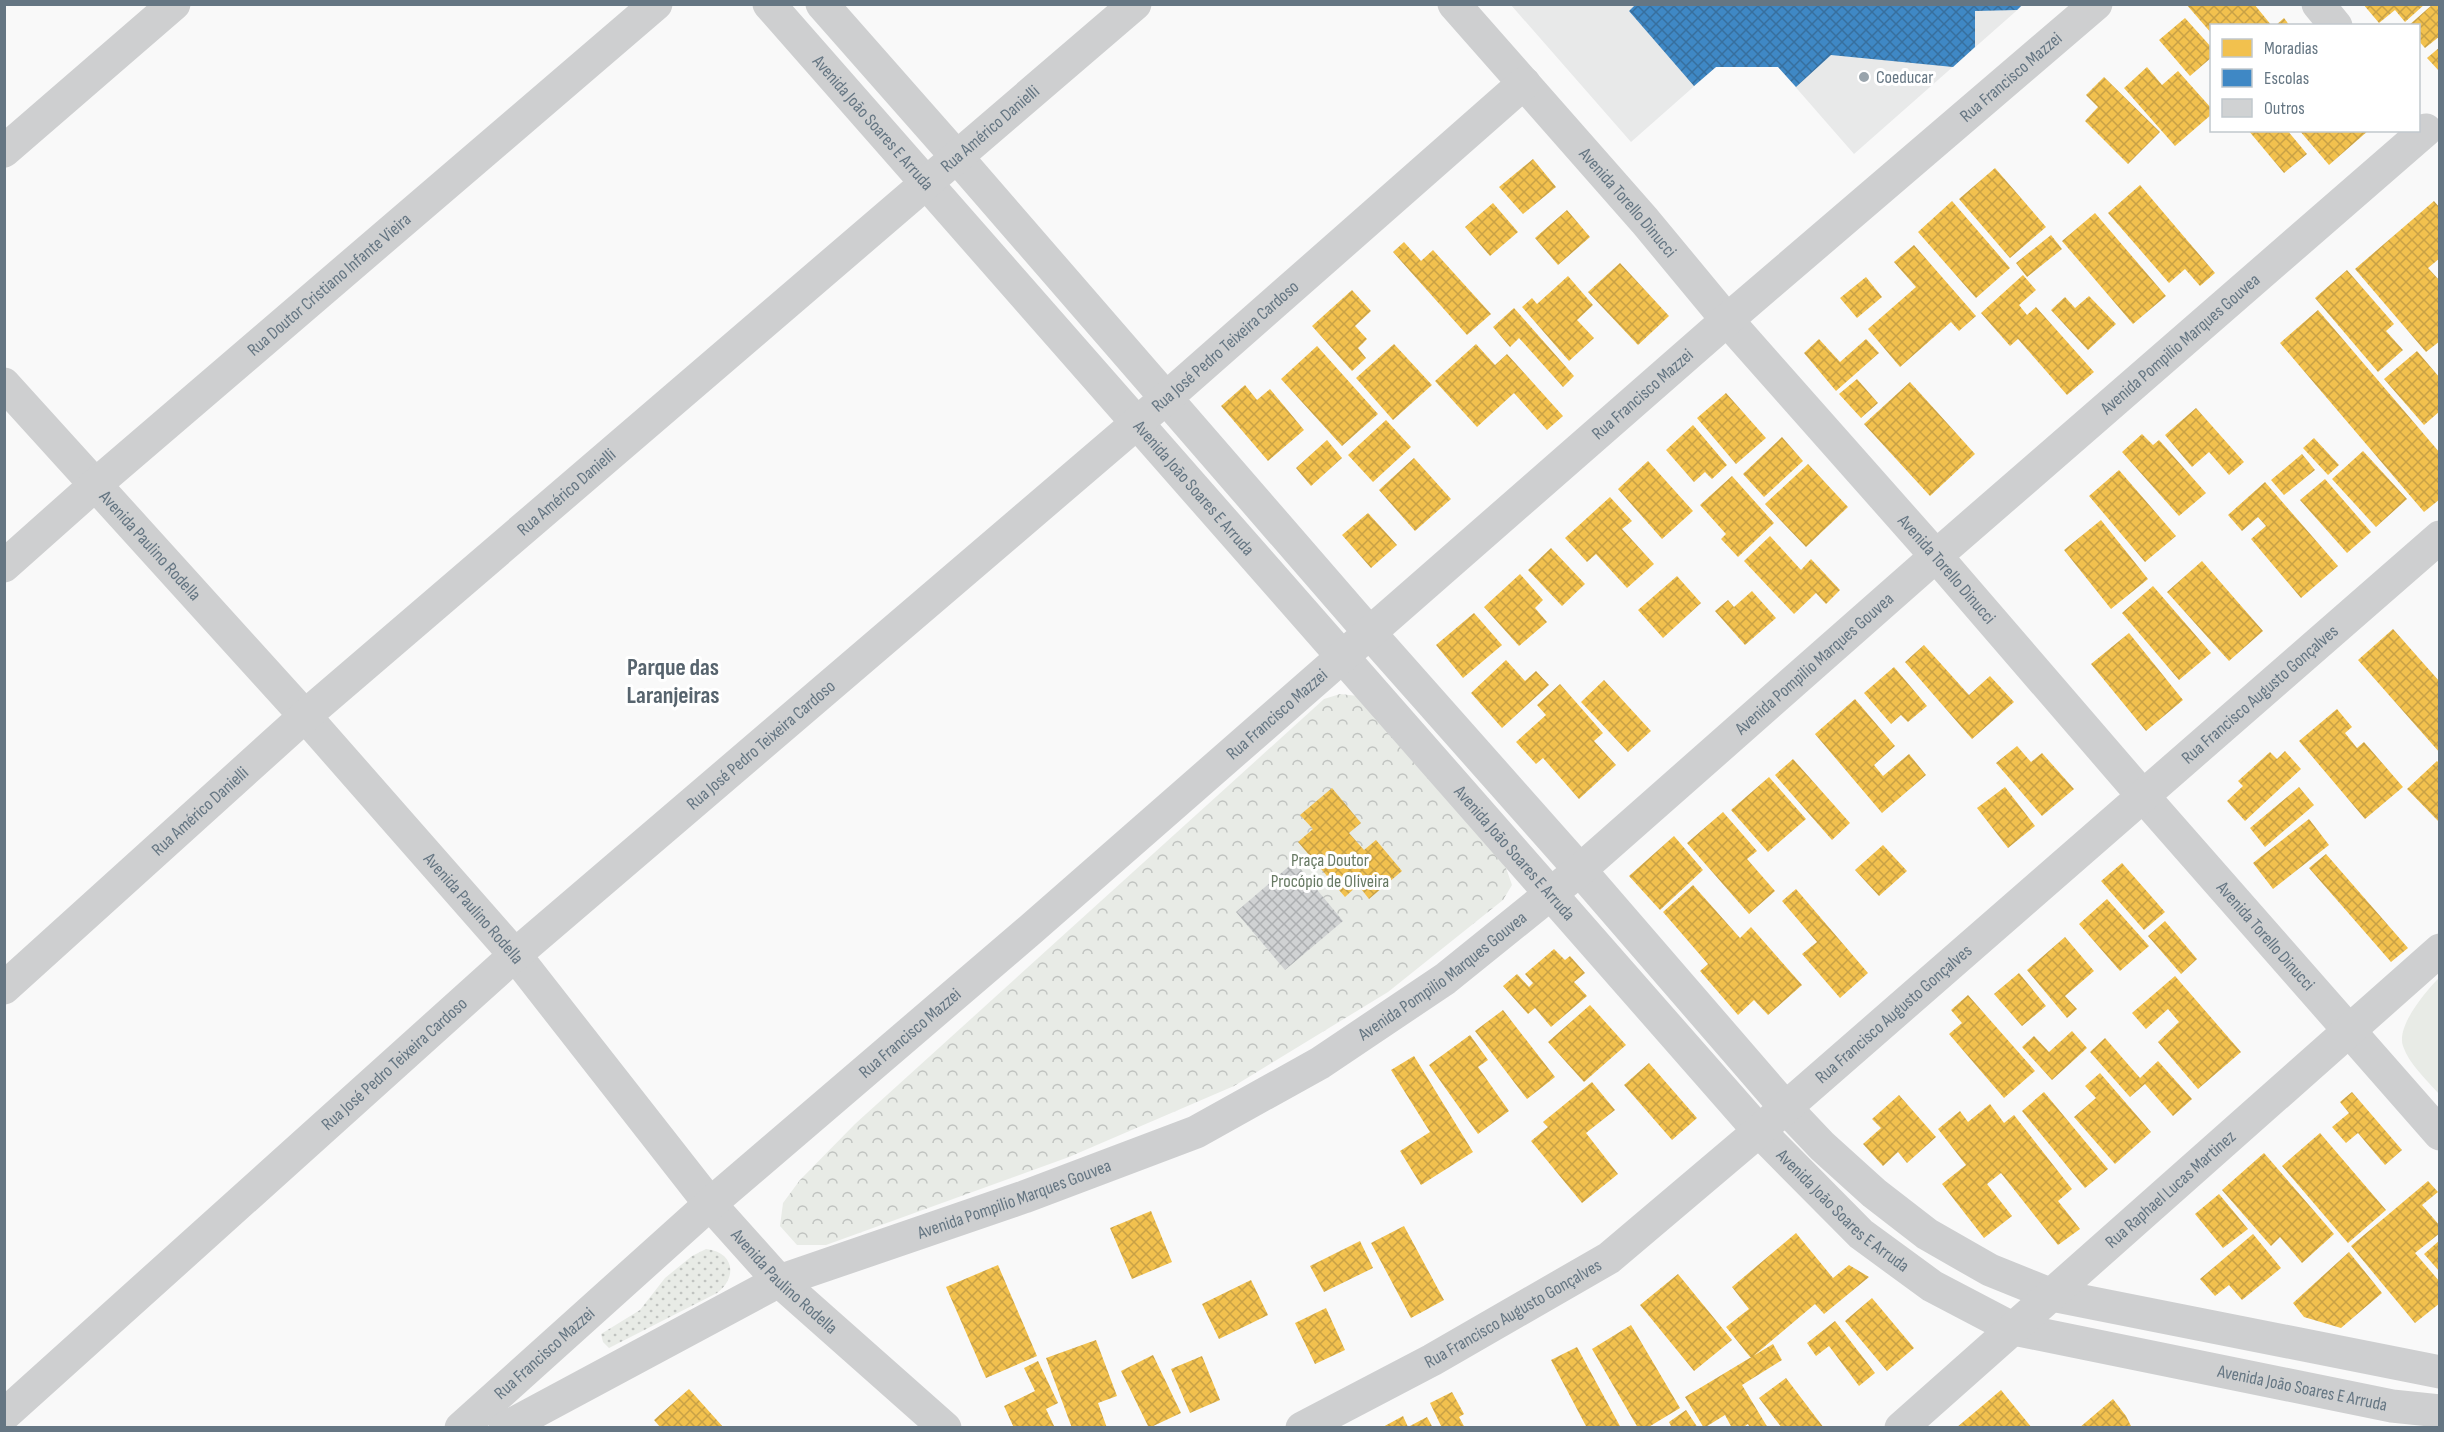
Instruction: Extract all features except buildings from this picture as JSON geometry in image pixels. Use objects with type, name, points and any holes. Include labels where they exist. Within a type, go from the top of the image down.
[{"type":"street","points":[[4,151],[174,4]]},
{"type":"street","name":"Rua Doutor Cristiano Infante Vieira","points":[[4,567],[95,485],[656,4]]},
{"type":"street","name":"Avenida João Soares E Arruda","points":[[770,4],[1759,1131],[1861,1234],[1932,1286],[2014,1329],[2392,1406],[2439,1411]]},
{"type":"street","name":"Avenida João Soares E Arruda","points":[[822,4],[1785,1107],[1822,1146],[1874,1193],[1927,1234],[1990,1270],[2052,1295],[2438,1371]]},
{"type":"street","name":"Rua Américo Danielli","points":[[4,988],[306,716],[1135,4]]},
{"type":"street","name":"Avenida Torello Dinucci","points":[[1454,4],[1645,221],[1727,320],[1936,556],[2439,1134]]},
{"type":"street","name":"Rua Francisco Mazzei","points":[[461,1428],[710,1204],[1030,930],[1727,320],[2096,4]]},
{"type":"street","points":[[2318,4],[2334,24]]},
{"type":"street","name":"Rua José Pedro Teixeira Cardoso","points":[[4,1415],[515,955],[1165,399],[1524,83]]},
{"type":"street","name":"Avenida Pompilio Marques Gouvea","points":[[505,1428],[779,1281],[1024,1197],[1196,1132],[1329,1057],[1445,979],[1580,870],[1936,556],[2428,133]]},
{"type":"street","name":"Avenida Paulino Rodella","points":[[4,384],[306,716],[515,955],[710,1204],[779,1281],[945,1428]]},
{"type":"street","name":"Rua Francisco Augusto Gonçalves","points":[[1302,1428],[1432,1360],[1609,1258],[1759,1131],[2439,537]]},
{"type":"street","name":"Rua Raphael Lucas Martinez","points":[[1901,1428],[2439,950]]},
{"type":"street","points":[[2366,1428],[2438,1371]]},
{"type":"shaded area","name":"Coeducar","points":[[1511,5],[2023,5],[1854,154],[1778,67],[1716,67],[1631,142]]},
{"type":"green space","name":"Praça Doutor Procópio de Oliveira","points":[[1340,694],[1358,696],[1505,865],[1512,885],[1503,900],[1388,992],[1234,1086],[1069,1157],[826,1245],[797,1245],[780,1226],[783,1203],[800,1180],[855,1124],[1324,699]]},
{"type":"green space","points":[[2439,978],[2439,1094],[2409,1059],[2402,1038],[2414,1009]]},
{"type":"green space","points":[[706,1249],[722,1255],[730,1266],[728,1280],[724,1287],[717,1293],[609,1348],[603,1342],[601,1334],[640,1310],[665,1278],[692,1256]]},
{"type":"place","name":"Coeducar","points":[[1864,77]]},
{"type":"district","name":"Parque das Laranjeiras","points":[[673,681]]}]
